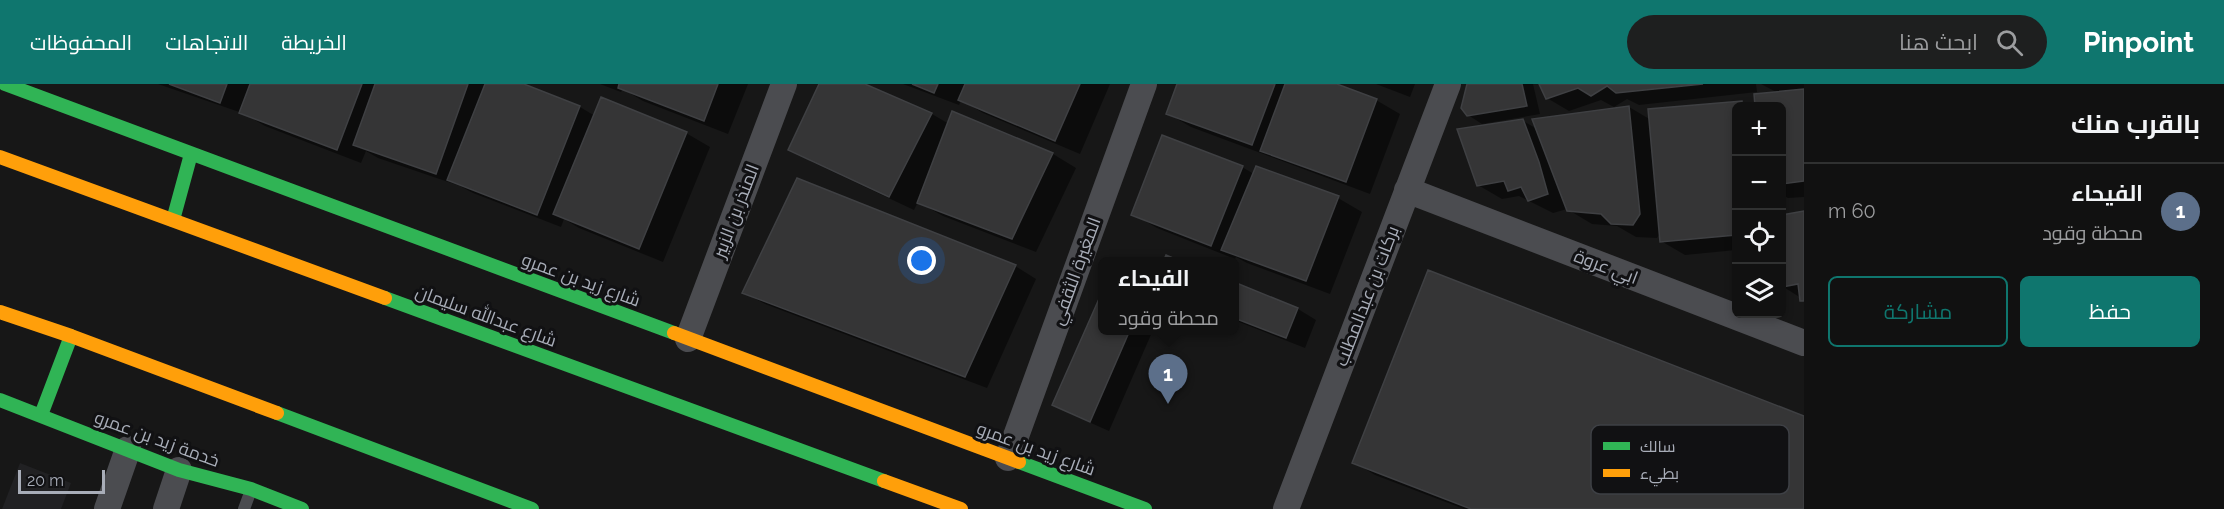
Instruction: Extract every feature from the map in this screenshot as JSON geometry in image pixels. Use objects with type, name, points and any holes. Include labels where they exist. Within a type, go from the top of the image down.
[{"type":"main road","name":"شارع زيد بن عمرو","points":[[5,84],[1145,509]]},
{"type":"main road","points":[[173,220],[191,154]]},
{"type":"main road","name":"شارع عبدالله سليمان","points":[[0,157],[961,509]]},
{"type":"main road","points":[[0,312],[71,336],[532,509]]},
{"type":"main road","points":[[41,415],[71,336]]},
{"type":"main road","name":"خدمة زيد بن عمرو","points":[[0,399],[179,470],[251,489],[302,509]]},
{"type":"street","name":"المنذر بن الزبير","points":[[688,339],[784,84]]},
{"type":"street","name":"المغيرة الثقفي","points":[[1008,458],[1144,84]]},
{"type":"street","name":"بركات بن عبدالمطلب","points":[[1286,509],[1448,84]]},
{"type":"street","name":"ابي عروة","points":[[1407,190],[1804,343]]},
{"type":"street","points":[[107,509],[128,449]]},
{"type":"street","points":[[166,509],[179,470]]},
{"type":"lane","points":[[244,509],[251,489]]},
{"type":"shaded area","points":[[20,463],[71,483],[61,509],[2,509]]},
{"type":"building","points":[[169,84],[227,84],[220,103]]},
{"type":"building","points":[[250,84],[362,84],[337,150],[239,113]]},
{"type":"building","points":[[375,84],[468,84],[436,174],[353,145]]},
{"type":"building","points":[[485,84],[524,84],[580,106],[537,215],[447,180]]},
{"type":"building","points":[[619,84],[718,84],[704,121],[618,88]]},
{"type":"building","points":[[819,84],[865,84],[932,113],[889,197],[788,150]]},
{"type":"building","points":[[912,84],[938,84],[934,93]]},
{"type":"building","points":[[965,84],[1080,84],[1055,141],[958,100]]},
{"type":"building","points":[[1177,84],[1275,84],[1252,145],[1166,114]]},
{"type":"building","points":[[1285,84],[1337,84],[1377,99],[1346,182],[1260,151]]},
{"type":"building","points":[[1467,84],[1522,84],[1527,106],[1467,116],[1461,108]]},
{"type":"building","points":[[1539,84],[1703,84],[1616,93],[1607,86],[1591,96],[1578,88],[1546,99]]},
{"type":"building","points":[[1804,89],[1804,181],[1786,183],[1786,102],[1755,102],[1754,94]]},
{"type":"building","points":[[601,97],[687,132],[639,249],[553,214]]},
{"type":"building","points":[[1742,101],[1732,102],[1732,235],[1660,242],[1648,109]]},
{"type":"building","points":[[1629,106],[1640,214],[1633,225],[1611,224],[1601,214],[1567,211],[1532,119]]},
{"type":"building","points":[[952,111],[1053,153],[1012,239],[917,203]]},
{"type":"building","points":[[1523,119],[1548,194],[1528,201],[1521,187],[1508,191],[1504,181],[1477,186],[1457,129]]},
{"type":"building","points":[[1162,135],[1243,166],[1211,246],[1131,215]]},
{"type":"building","points":[[1256,166],[1339,196],[1306,281],[1221,250]]},
{"type":"building","points":[[797,178],[1016,265],[965,377],[742,293]]},
{"type":"building","points":[[1804,211],[1804,301],[1800,301],[1798,284],[1786,286],[1786,214]]},
{"type":"building","points":[[1428,270],[1804,416],[1804,509],[1471,509],[1352,463]]},
{"type":"building","points":[[1239,284],[1298,308],[1286,338],[1239,320]]},
{"type":"building","points":[[1098,301],[1098,335],[1128,335],[1090,422],[1052,405]]},
{"type":"traffic: fast","points":[[5,84],[674,333]]},
{"type":"traffic: fast","points":[[173,220],[191,154]]},
{"type":"traffic: fast","points":[[385,298],[884,481]]},
{"type":"traffic: fast","points":[[41,415],[71,336]]},
{"type":"traffic: fast","points":[[0,400],[179,470],[251,489],[302,509]]},
{"type":"traffic: fast","points":[[277,413],[532,509]]},
{"type":"traffic: fast","points":[[1019,462],[1145,509]]},
{"type":"traffic: slow","points":[[0,157],[385,298]]},
{"type":"traffic: slow","points":[[0,312],[277,413]]},
{"type":"traffic: slow","points":[[674,333],[1019,462]]},
{"type":"traffic: slow","points":[[884,481],[961,509]]},
{"type":"place","name":"الفيحاء","points":[[1168,404]]}]
